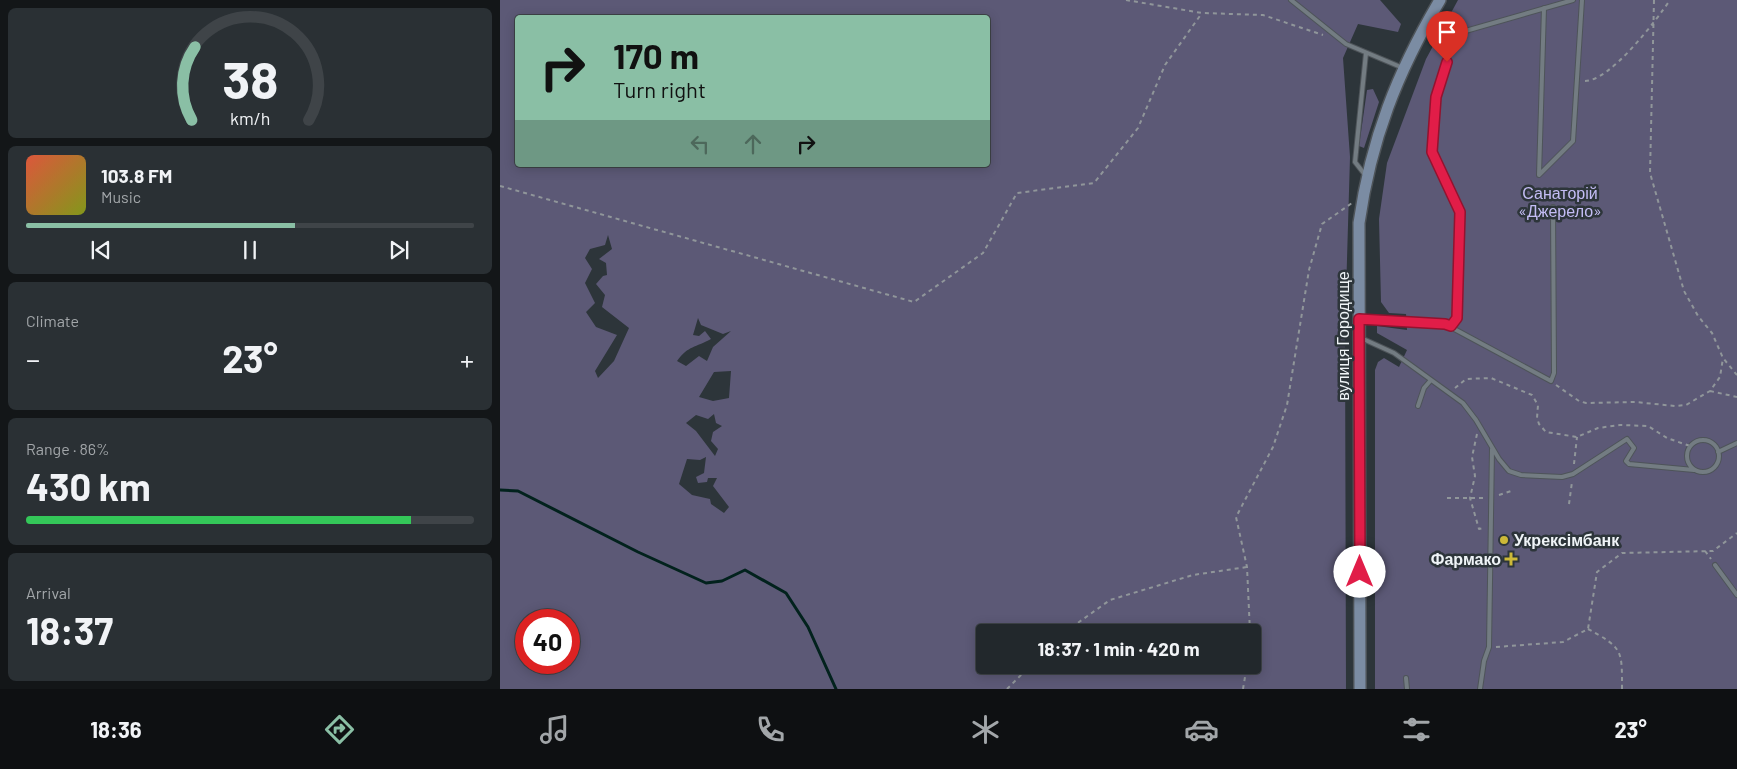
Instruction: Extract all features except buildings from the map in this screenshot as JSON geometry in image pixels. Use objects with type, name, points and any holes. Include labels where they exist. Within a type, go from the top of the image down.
[{"type":"street","name":"вулиця Городище","points":[[1360,689],[1359,223],[1366,176],[1388,105],[1403,68],[1440,0]]},
{"type":"lane","points":[[1291,0],[1346,44],[1403,68]]},
{"type":"lane","points":[[1451,326],[1457,318],[1460,212],[1432,152],[1434,119],[1439,88],[1456,35],[1573,0]]},
{"type":"lane","points":[[1544,8],[1539,175],[1573,141],[1582,0]]},
{"type":"lane","points":[[1366,53],[1355,162],[1366,176]]},
{"type":"lane","points":[[1359,319],[1445,324],[1551,381],[1554,373],[1553,207]]},
{"type":"lane","points":[[1359,337],[1394,353],[1463,403],[1509,470],[1521,476],[1562,478],[1573,474],[1627,439],[1634,448],[1626,461],[1629,464],[1704,472],[1714,468],[1718,460],[1718,452],[1715,445],[1706,440],[1696,441],[1690,446],[1686,458],[1694,470]]},
{"type":"lane","points":[[1418,406],[1424,388],[1431,380]]},
{"type":"lane","points":[[1718,452],[1737,442]]},
{"type":"lane","points":[[1480,689],[1484,661],[1489,647],[1492,446]]},
{"type":"lane","points":[[1715,565],[1737,595]]},
{"type":"lane","points":[[1406,678],[1407,689]]},
{"type":"path","points":[[1126,0],[1202,13],[1263,15],[1325,36]]},
{"type":"path","points":[[1654,0],[1655,22],[1650,173],[1684,291],[1698,316],[1712,333],[1723,358],[1737,375]]},
{"type":"path","points":[[1577,80],[1593,80],[1624,55],[1655,22],[1670,0]]},
{"type":"path","points":[[500,186],[914,302],[983,253],[1018,193],[1094,183],[1138,128],[1165,65],[1202,13]]},
{"type":"path","points":[[1250,624],[1247,567],[1236,517],[1273,447],[1287,406],[1309,270],[1322,224],[1363,196]]},
{"type":"path","points":[[1551,381],[1579,401],[1635,402],[1675,406],[1693,402],[1710,391],[1720,377],[1723,358]]},
{"type":"path","points":[[1450,393],[1466,379],[1491,378],[1532,395],[1538,405],[1536,411],[1539,424],[1546,432],[1577,437],[1598,428],[1620,424],[1648,426],[1667,438],[1690,446]]},
{"type":"path","points":[[1710,391],[1737,397]]},
{"type":"path","points":[[1479,425],[1472,457],[1475,476],[1470,498],[1479,529],[1490,527]]},
{"type":"path","points":[[1447,498],[1491,498],[1511,491]]},
{"type":"path","points":[[1588,628],[1597,572],[1622,554],[1713,551],[1736,534],[1737,538]]},
{"type":"path","points":[[1705,551],[1715,565]]},
{"type":"path","points":[[1076,624],[1110,600],[1193,574],[1247,567]]},
{"type":"path","points":[[1489,647],[1563,642],[1588,628]]},
{"type":"path","points":[[1588,628],[1609,640],[1622,657],[1622,689]]},
{"type":"path","points":[[1007,689],[1022,674]]},
{"type":"path","points":[[1243,689],[1246,674]]},
{"type":"green space","points":[[500,0],[1380,0],[1401,24],[1398,32],[1358,24],[1343,58],[1350,157],[1345,328],[1346,689],[500,689]],"holes":[[[608,235],[612,249],[599,259],[606,263],[607,275],[603,276],[596,284],[605,295],[602,307],[629,328],[614,361],[598,378],[595,371],[617,335],[596,327],[586,312],[595,303],[585,283],[592,269],[585,258],[590,249],[605,245]],[[698,318],[701,325],[723,334],[731,331],[713,347],[707,361],[699,356],[686,366],[677,361],[681,356],[689,349],[711,339],[705,331],[699,336],[693,335]],[[731,371],[729,398],[713,401],[699,397],[714,372]],[[714,414],[716,423],[722,426],[713,432],[711,441],[718,449],[715,456],[696,431],[686,423],[696,415],[708,419]],[[706,457],[704,473],[696,477],[698,483],[707,482],[708,478],[717,478],[713,486],[729,507],[724,513],[711,504],[710,499],[692,495],[679,484],[687,459],[700,460]]]},
{"type":"green space","name":"Санаторій «Джерело»","points":[[1458,0],[1737,0],[1737,689],[1375,689],[1375,370],[1378,362],[1384,358],[1399,367],[1407,350],[1377,333],[1377,326],[1407,330],[1406,314],[1389,313],[1381,302],[1379,219],[1387,163],[1426,59]]},
{"type":"green space","points":[[1373,89],[1379,102],[1364,148],[1359,146],[1367,90]]},
{"type":"waterway","points":[[500,490],[518,491],[638,552],[706,583],[722,581],[745,570],[786,593],[808,627],[836,689]]},
{"type":"place","name":"Укрексімбанк","points":[[1504,540]]},
{"type":"place","name":"Фармако","points":[[1511,559]]},
{"type":"route","points":[[1360,572],[1359,319],[1445,324],[1451,326],[1457,318],[1460,212],[1432,152],[1436,97],[1447,62]]}]
